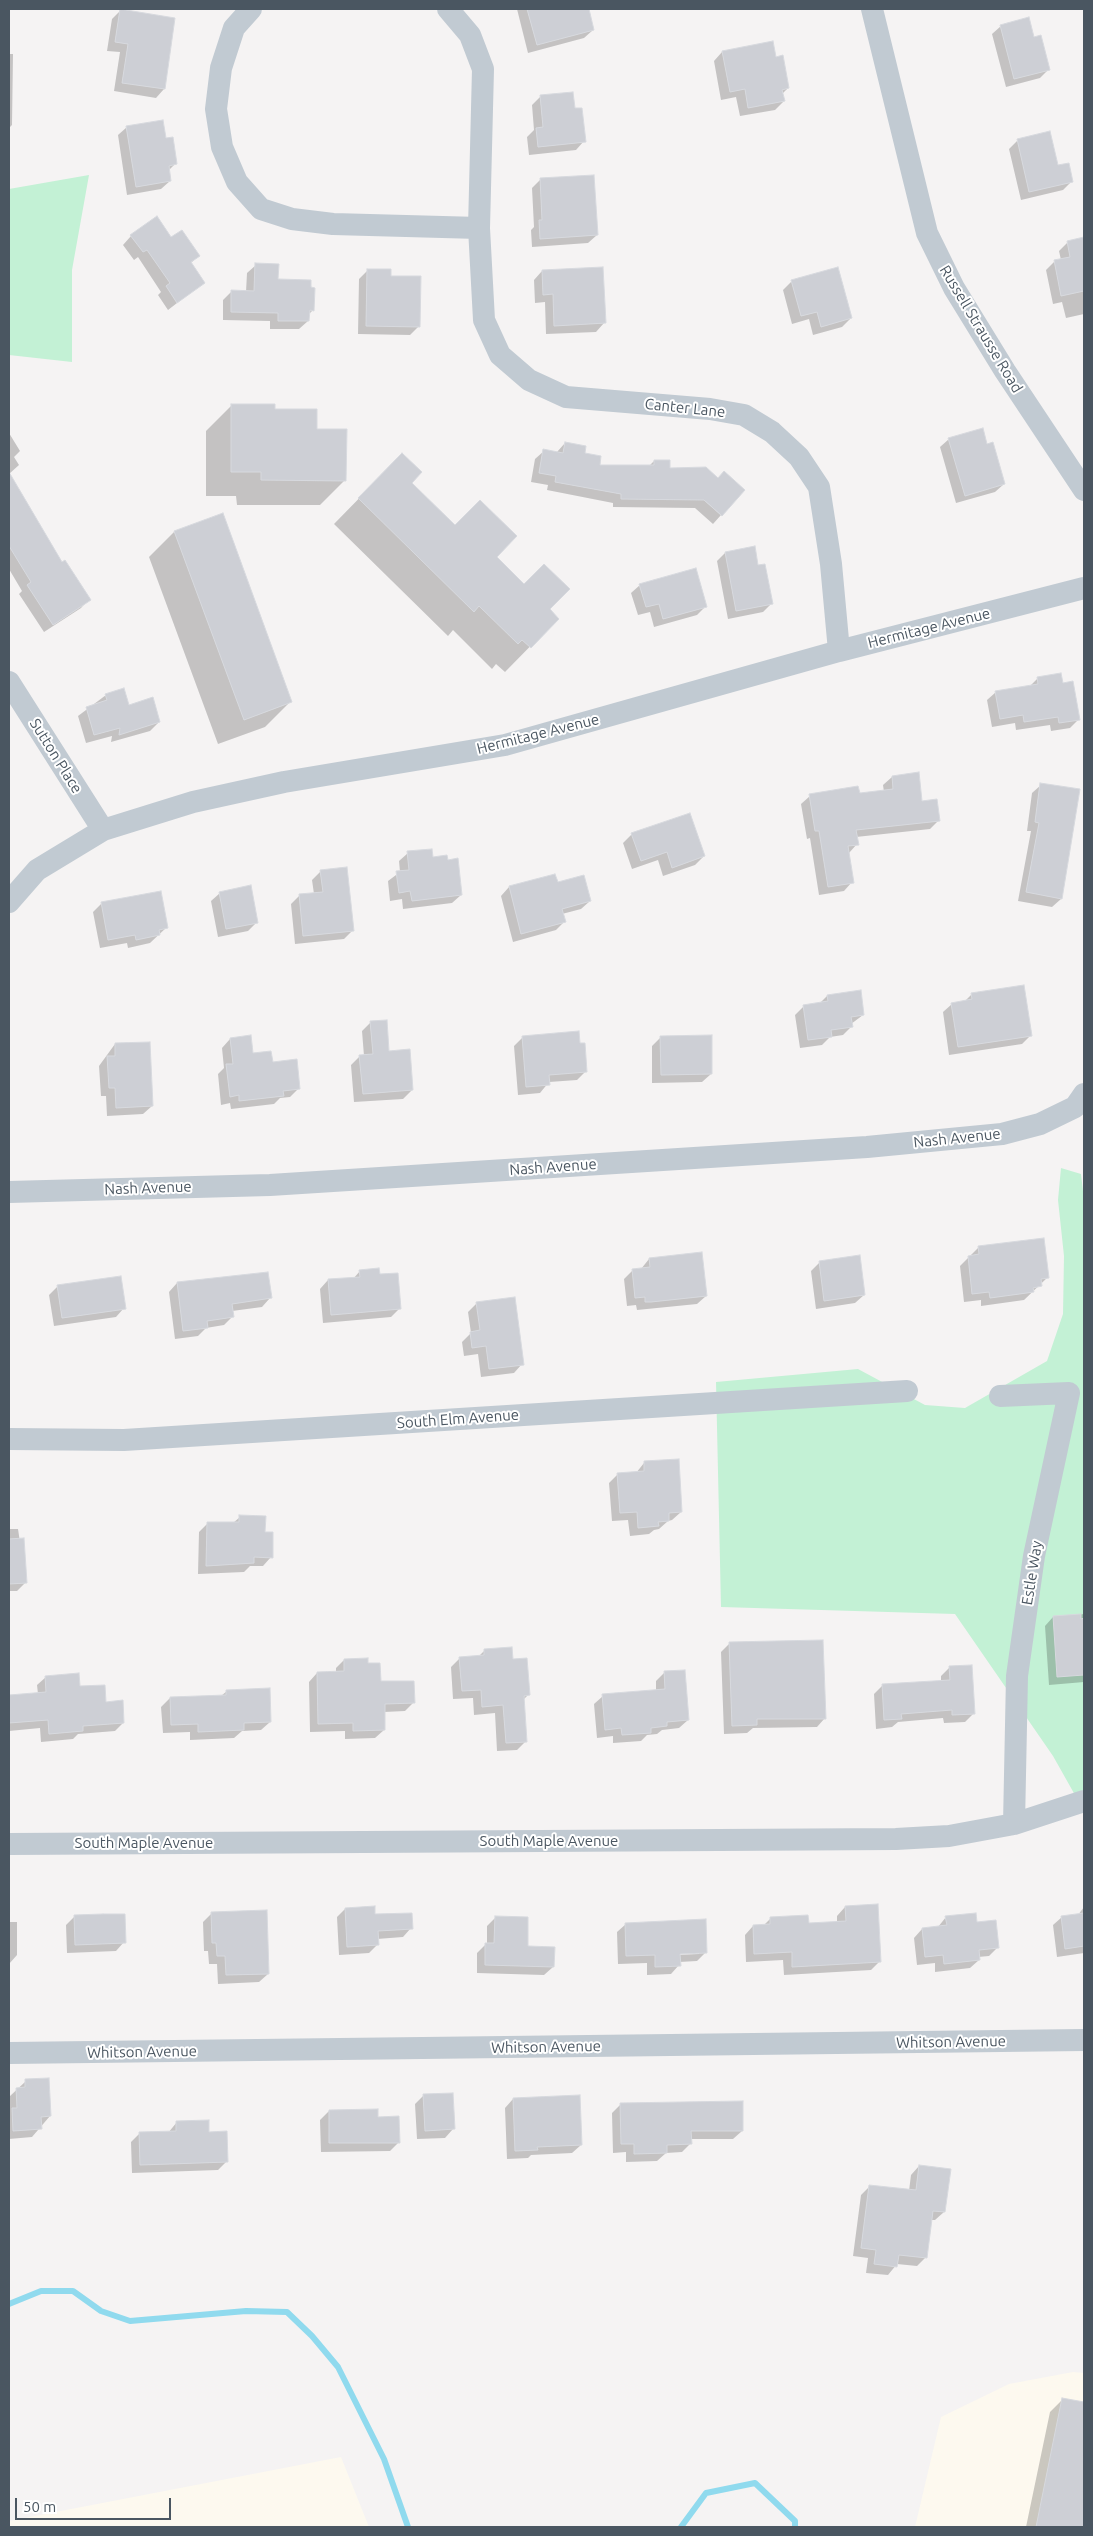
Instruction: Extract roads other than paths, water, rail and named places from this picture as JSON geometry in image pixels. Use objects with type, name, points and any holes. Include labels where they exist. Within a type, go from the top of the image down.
[{"type":"street","points":[[251,9],[234,28],[221,68],[216,109],[222,147],[237,182],[261,209],[292,220],[333,224],[479,228]]},
{"type":"street","name":"Canter Lane","points":[[448,9],[470,35],[483,69],[479,228],[484,320],[500,355],[528,380],[566,397],[710,409],[744,415],[772,432],[799,457],[819,487],[831,564],[839,651]]},
{"type":"street","name":"Russell Strausse Road","points":[[872,9],[927,233],[954,288],[1005,371],[1084,490]]},
{"type":"street","name":"Hermitage Avenue","points":[[9,902],[37,870],[102,830],[193,802],[284,782],[505,745],[839,651],[1084,588]]},
{"type":"street","name":"Sutton Place","points":[[9,682],[102,830]]},
{"type":"street","name":"Nash Avenue","points":[[9,1192],[270,1185],[867,1147],[1002,1134],[1049,1120],[1075,1107],[1084,1094]]},
{"type":"street","name":"South Elm Avenue","points":[[9,1439],[124,1440],[907,1391]]},
{"type":"street","name":"Estle Way","points":[[1000,1396],[1069,1393],[1034,1556],[1017,1676],[1014,1824]]},
{"type":"street","name":"South Maple Avenue","points":[[9,1844],[896,1839],[949,1836],[1014,1824],[1084,1801]]},
{"type":"street","name":"Whitson Avenue","points":[[9,2053],[1084,2040]]},
{"type":"waterway","points":[[9,2304],[41,2291],[73,2291],[101,2311],[130,2321],[246,2311],[287,2312],[312,2336],[338,2367],[384,2459],[408,2527]]},
{"type":"waterway","points":[[681,2527],[706,2493],[755,2483],[795,2521],[795,2527]]}]
